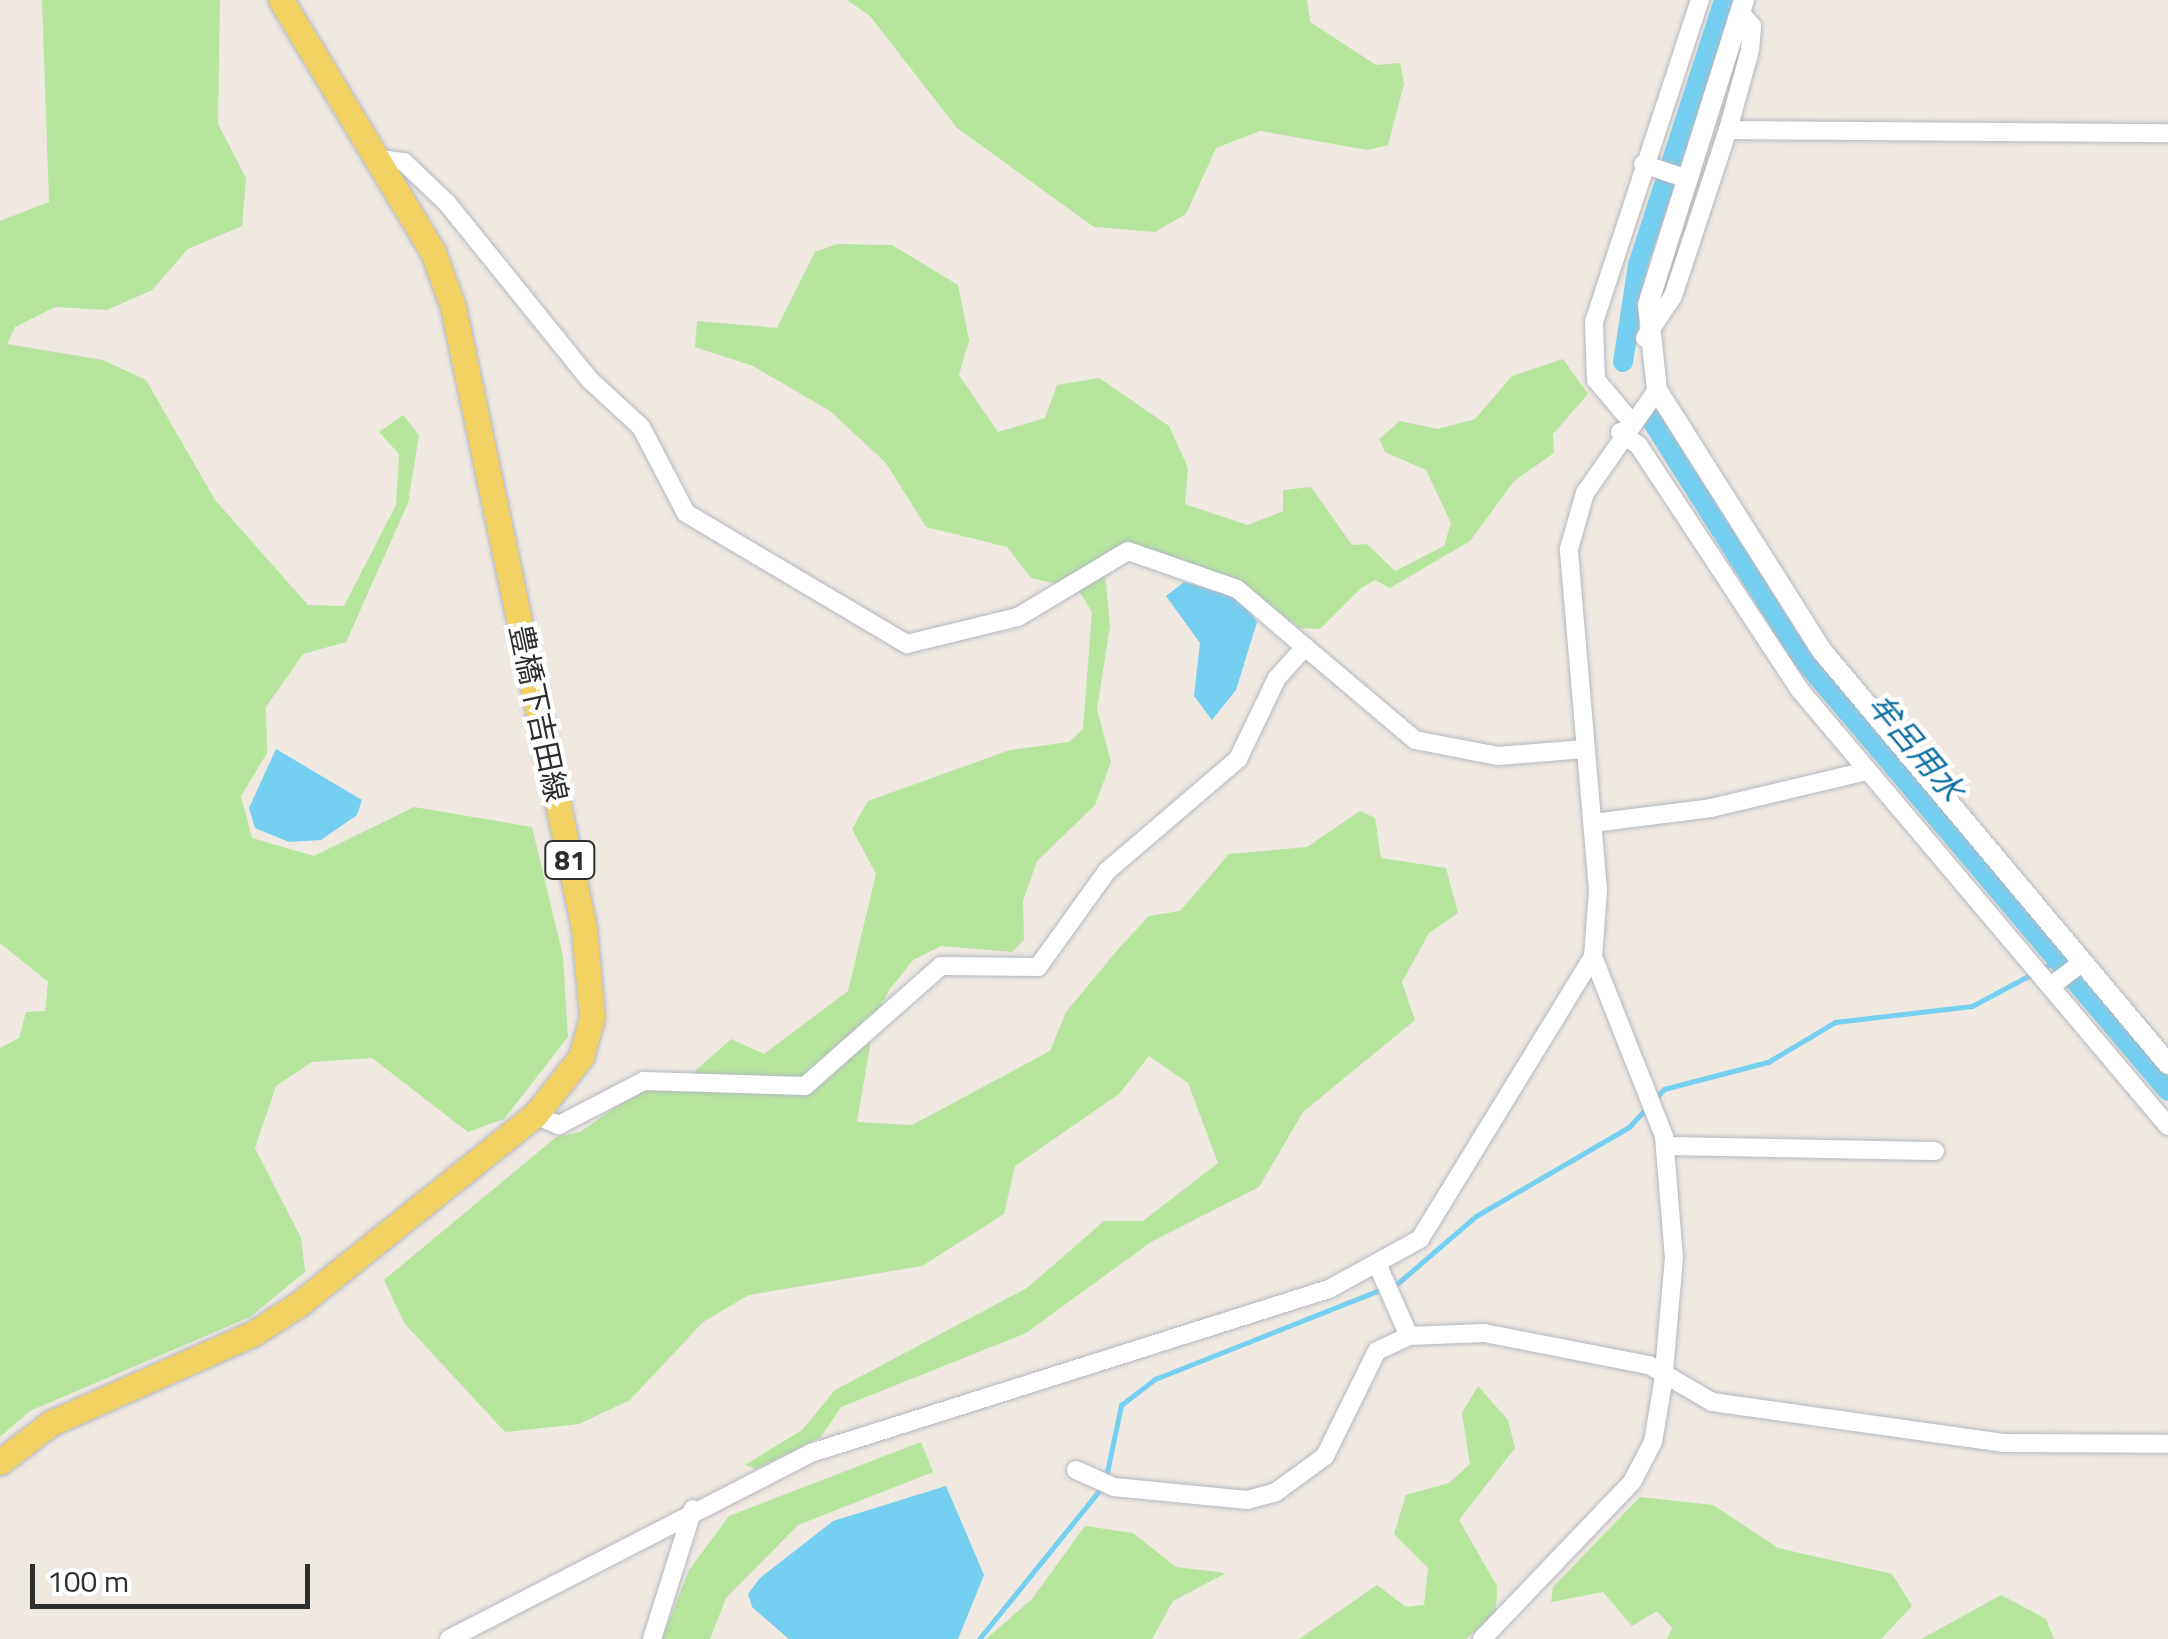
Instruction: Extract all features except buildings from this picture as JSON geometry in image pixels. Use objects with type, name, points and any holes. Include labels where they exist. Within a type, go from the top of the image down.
[{"type":"main road","name":"豊橋下吉田線","points":[[0,1462],[91,1402],[254,1334],[535,1114],[581,1058],[592,1017],[584,928],[454,307],[433,252],[282,0]]},
{"type":"street","points":[[1700,0],[1593,340],[1596,380],[1761,638],[1866,771],[2048,979],[2168,1126]]},
{"type":"street","points":[[1645,338],[1673,296],[1728,130],[1750,50],[1752,26],[1742,6]]},
{"type":"street","points":[[1742,6],[1681,176],[1645,338],[1657,390],[1822,651],[2080,964],[2168,1064]]},
{"type":"street","points":[[1728,130],[2168,133]]},
{"type":"street","points":[[374,158],[404,162],[447,204],[590,380],[641,427],[686,513],[907,644],[1004,623],[1128,551],[1237,589],[1415,740],[1498,756],[1585,749]]},
{"type":"street","points":[[1648,166],[1681,176]]},
{"type":"street","points":[[1482,1639],[1632,1482],[1653,1442],[1664,1371],[1674,1258],[1666,1146],[1593,958],[1593,823],[1569,548],[1584,493],[1625,426],[1657,390]]},
{"type":"street","points":[[535,1114],[559,1125],[644,1081],[805,1086],[941,966],[1038,967],[1107,871],[1238,760],[1277,678],[1305,648]]},
{"type":"street","points":[[1593,823],[1711,808],[1866,771]]},
{"type":"street","points":[[449,1639],[692,1509],[828,1447],[1387,1281],[1439,1213],[1593,958]]},
{"type":"street","points":[[2048,979],[2080,964]]},
{"type":"street","points":[[1666,1146],[1935,1152]]},
{"type":"street","points":[[1387,1281],[1410,1336]]},
{"type":"street","points":[[1076,1470],[1106,1486],[1247,1500],[1276,1492],[1325,1456],[1376,1351],[1410,1336],[1532,1337],[1664,1371],[1712,1402],[2003,1443],[2168,1444]]},
{"type":"street","points":[[652,1639],[692,1509]]},
{"type":"green space","points":[[42,0],[220,0],[218,124],[246,178],[242,226],[188,249],[152,290],[107,310],[55,307],[15,327],[7,344],[103,360],[146,380],[215,500],[308,605],[344,606],[396,505],[399,454],[379,432],[403,415],[419,435],[408,503],[346,642],[303,654],[266,707],[267,753],[241,796],[252,838],[314,856],[414,807],[532,827],[563,956],[568,1037],[504,1119],[468,1132],[372,1058],[312,1062],[276,1086],[255,1148],[301,1238],[305,1272],[250,1317],[30,1411],[0,1437],[0,1048],[19,1038],[26,1012],[45,1011],[48,982],[0,943],[0,221],[49,202]]},
{"type":"green space","points":[[847,0],[1307,0],[1310,22],[1376,65],[1400,63],[1404,84],[1388,145],[1368,150],[1260,131],[1216,148],[1186,214],[1155,232],[1094,227],[957,128],[870,16]]},
{"type":"green space","points":[[837,244],[892,245],[958,285],[969,340],[959,375],[998,432],[1045,418],[1057,385],[1099,378],[1169,426],[1188,468],[1185,504],[1248,525],[1283,511],[1283,490],[1311,487],[1352,545],[1367,544],[1395,571],[1444,546],[1451,523],[1426,470],[1385,452],[1379,439],[1400,421],[1438,429],[1475,419],[1512,376],[1563,359],[1588,394],[1553,434],[1554,453],[1514,481],[1470,541],[1390,588],[1375,580],[1361,588],[1320,629],[1300,628],[1234,579],[1128,547],[1105,573],[1110,626],[1097,709],[1111,762],[1095,805],[1037,861],[1023,901],[1024,940],[1012,952],[941,946],[913,960],[890,989],[875,1017],[857,1122],[912,1125],[1050,1051],[1066,1012],[1120,947],[1149,916],[1180,911],[1229,854],[1307,847],[1360,811],[1375,818],[1381,858],[1446,868],[1458,913],[1429,933],[1402,982],[1415,1020],[1303,1112],[1259,1187],[1151,1242],[1026,1333],[841,1407],[821,1437],[756,1469],[745,1465],[802,1430],[835,1390],[1027,1288],[1104,1221],[1143,1221],[1218,1163],[1188,1083],[1149,1056],[1119,1094],[1015,1166],[1004,1214],[922,1266],[749,1295],[703,1322],[630,1400],[579,1424],[505,1432],[404,1323],[384,1280],[556,1137],[580,1132],[639,1091],[675,1089],[731,1039],[764,1054],[848,991],[876,874],[852,829],[868,801],[1010,750],[1069,742],[1083,729],[1092,612],[1078,589],[1031,578],[1007,547],[926,527],[886,463],[830,411],[753,366],[695,347],[697,321],[777,328],[815,252]]},
{"type":"green space","points":[[1478,1386],[1508,1420],[1515,1448],[1459,1520],[1497,1586],[1496,1613],[1466,1639],[1299,1639],[1377,1585],[1406,1607],[1424,1605],[1428,1568],[1394,1534],[1406,1495],[1449,1483],[1470,1464],[1462,1413]]},
{"type":"green space","points":[[921,1442],[933,1472],[798,1525],[726,1598],[710,1639],[662,1639],[689,1570],[729,1516]]},
{"type":"green space","points":[[1640,1497],[1713,1505],[1778,1548],[1892,1574],[1912,1606],[1881,1639],[1667,1639],[1672,1628],[1657,1611],[1632,1626],[1603,1592],[1551,1602],[1553,1587]]},
{"type":"green space","points":[[1085,1526],[1133,1533],[1176,1567],[1226,1573],[1173,1601],[1152,1639],[986,1639],[1032,1599]]},
{"type":"green space","points":[[2001,1595],[2046,1619],[2054,1639],[1921,1639]]},
{"type":"water","points":[[1184,582],[1239,598],[1257,622],[1236,690],[1212,720],[1194,696],[1200,643],[1166,596]]},
{"type":"water","points":[[276,749],[362,800],[357,815],[321,840],[289,842],[255,828],[249,808]]},
{"type":"water","points":[[946,1486],[984,1575],[958,1639],[789,1639],[752,1607],[748,1594],[760,1578],[833,1521]]},
{"type":"waterway","name":"牟呂用水","points":[[1623,362],[1638,265],[1724,0]]},
{"type":"waterway","name":"牟呂用水","points":[[1650,418],[1801,657],[2168,1091]]},
{"type":"waterway","points":[[1106,1477],[1121,1405],[1155,1379],[1398,1283],[1476,1216],[1629,1127],[1664,1089],[1768,1062],[1835,1022],[1972,1006],[2058,960]]},
{"type":"waterway","points":[[979,1639],[1102,1487]]}]
